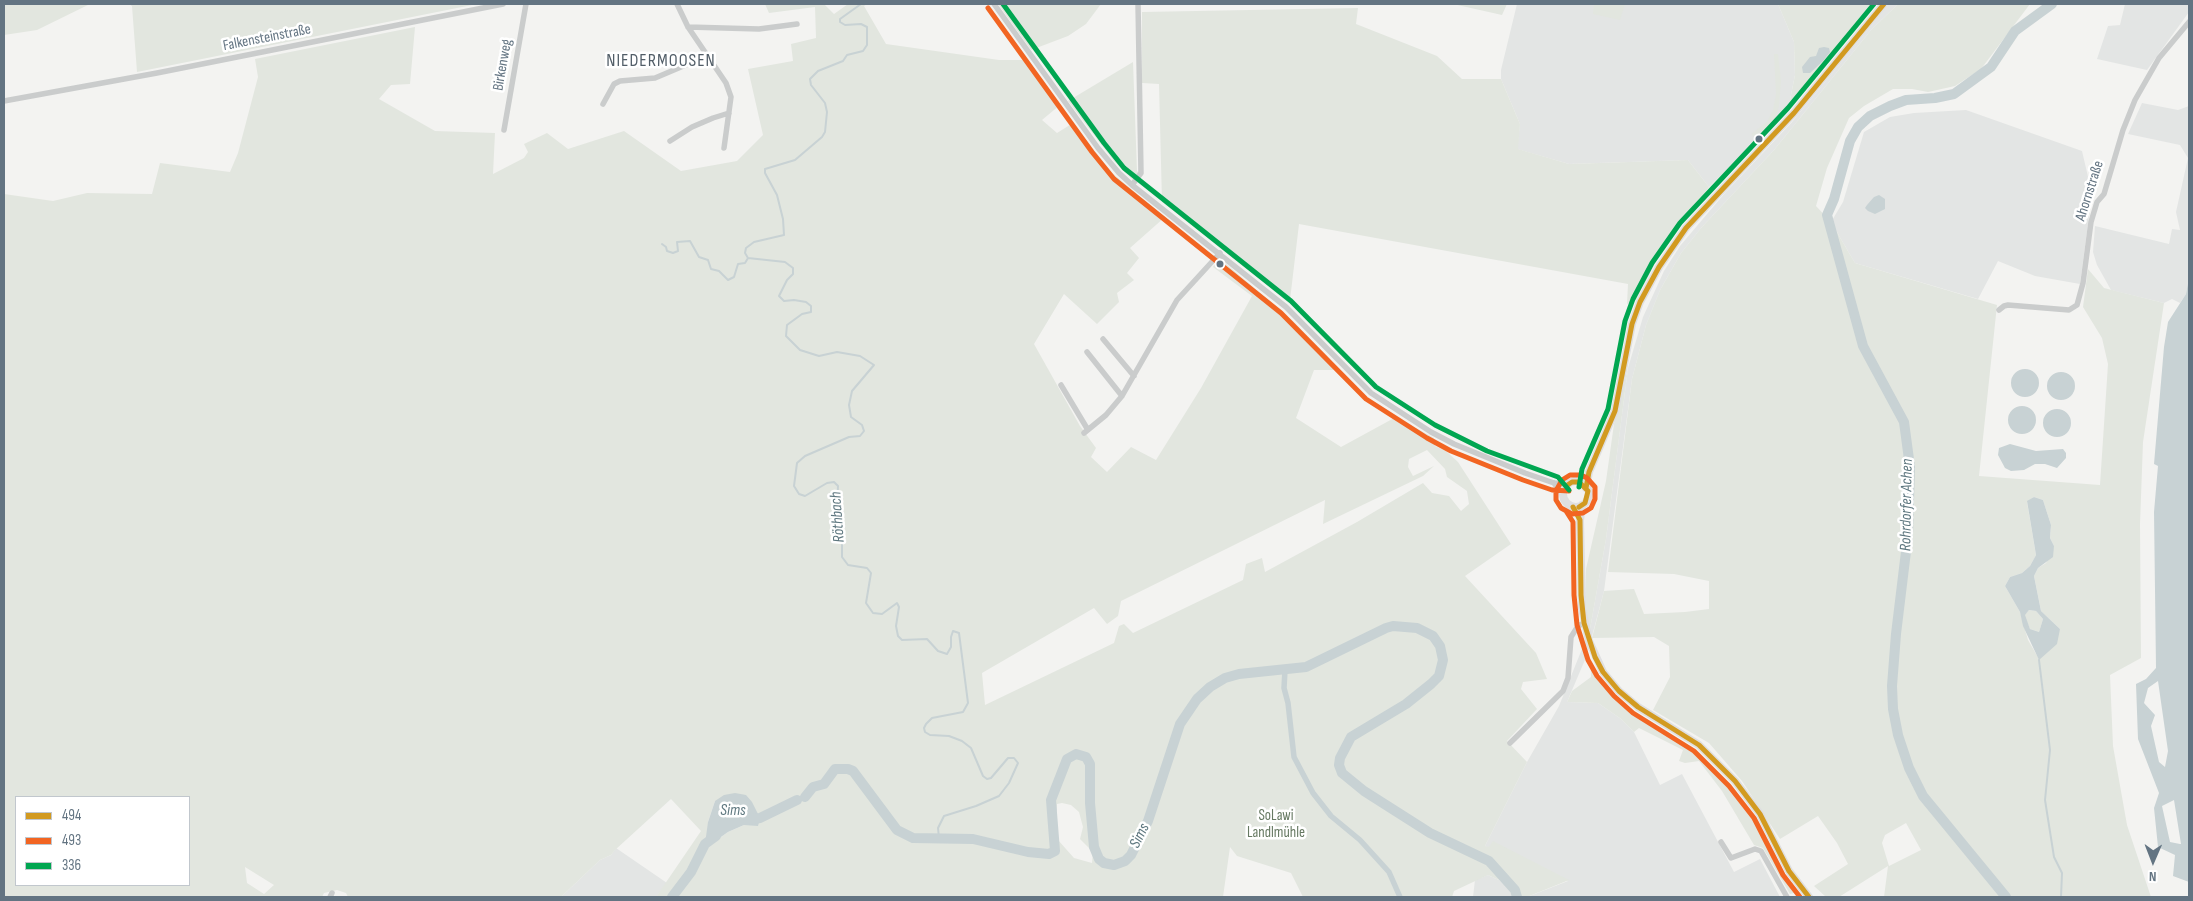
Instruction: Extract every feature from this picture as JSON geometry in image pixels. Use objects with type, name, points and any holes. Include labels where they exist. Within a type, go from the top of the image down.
[{"type":"main road","points":[[1805,896],[1745,792],[1699,745],[1638,707],[1619,692],[1603,672],[1595,657],[1584,623],[1581,595],[1580,520],[1582,505],[1588,497],[1586,488],[1588,472],[1614,411],[1632,324],[1640,302],[1659,267],[1686,228],[1794,113],[1884,4]]},
{"type":"main road","points":[[1580,520],[1573,507],[1565,501],[1563,495],[1564,488],[1569,484],[1577,482],[1588,472]]},
{"type":"main road","points":[[1577,482],[1586,488]]},
{"type":"main road","points":[[1573,507],[1582,505]]},
{"type":"street","name":"Falkensteinstraße","points":[[4,101],[503,4]]},
{"type":"street","name":"Birkenweg","points":[[504,130],[526,4]]},
{"type":"street","points":[[677,4],[688,27],[726,83],[731,97],[724,148]]},
{"type":"street","points":[[994,4],[1098,148],[1132,185],[1286,307],[1356,379],[1389,406],[1454,444],[1484,458],[1554,483],[1569,484]]},
{"type":"street","points":[[1132,185],[1141,173],[1138,4]]},
{"type":"street","name":"Ahornstraße","points":[[1999,310],[2008,305],[2069,310],[2077,305],[2083,284],[2091,222],[2097,202],[2104,194],[2134,100],[2158,58],[2189,22]]},
{"type":"street","points":[[688,27],[759,30],[797,24]]},
{"type":"street","points":[[603,104],[614,84],[620,81],[655,78],[707,56]]},
{"type":"street","points":[[670,141],[692,127],[712,118],[729,114]]},
{"type":"street","points":[[1062,385],[1086,432],[1106,416],[1122,396],[1177,300],[1220,253]]},
{"type":"street","points":[[1103,339],[1134,376]]},
{"type":"street","points":[[1087,352],[1122,396]]},
{"type":"street","points":[[1554,483],[1563,495]]},
{"type":"street","points":[[1510,743],[1563,692],[1568,671],[1571,637],[1578,626],[1584,623]]},
{"type":"street","points":[[1721,842],[1731,858],[1755,849],[1761,851],[1788,897]]},
{"type":"shaded area","points":[[1517,4],[1778,4],[1794,42],[1795,75],[1790,100],[1792,107],[1709,187],[1688,160],[1569,164],[1517,149],[1520,124],[1501,79],[1501,70]]},
{"type":"shaded area","points":[[1889,4],[1898,4],[1871,30],[1774,150],[1701,228],[1681,253],[1660,290],[1646,325],[1632,379],[1604,591],[1587,655],[1567,702],[1598,703],[1621,719],[1634,732],[1660,785],[1682,774],[1734,872],[1760,859],[1780,897],[1527,897],[1568,881],[1493,842],[1489,848],[1485,846],[1527,762],[1559,706],[1590,629],[1606,539],[1628,368],[1643,317],[1664,271],[1680,246],[1724,194],[1792,122]]},
{"type":"shaded area","points":[[2125,4],[2189,4],[2189,12],[2147,70],[2097,59],[2108,26],[2120,25]]},
{"type":"shaded area","points":[[2142,103],[2178,110],[2189,106],[2189,278],[2186,294],[2180,303],[2172,299],[2164,303],[2111,290],[2097,265],[2093,252],[2095,226],[2169,244],[2172,229],[2180,230],[2176,212],[2188,158],[2180,145],[2128,134]]},
{"type":"shaded area","points":[[1966,110],[2082,151],[2092,194],[2080,284],[2035,276],[1998,261],[1978,299],[1855,263],[1831,222],[1843,202],[1864,132],[1890,117],[1914,113]]},
{"type":"shaded area","points":[[616,848],[667,883],[656,897],[561,897],[600,860],[611,855]]},
{"type":"shaded area","points":[[1488,875],[1501,881],[1520,897],[1473,897],[1475,880]]},
{"type":"green space","points":[[4,4],[90,4],[37,30],[4,35]]},
{"type":"green space","points":[[129,4],[477,4],[137,72],[132,6]]},
{"type":"green space","name":"SoLawi Landlmühle","points":[[765,4],[824,4],[834,14],[848,4],[867,4],[864,6],[886,44],[999,60],[1025,60],[1060,105],[1042,120],[1057,133],[1073,123],[1112,173],[1165,217],[1130,248],[1139,258],[1127,273],[1134,280],[1117,293],[1119,302],[1097,324],[1064,294],[1034,344],[1080,426],[1096,448],[1091,457],[1107,472],[1131,447],[1156,460],[1201,388],[1252,296],[1213,267],[1215,264],[1221,268],[1225,263],[1293,321],[1330,359],[1334,370],[1314,370],[1296,418],[1341,447],[1396,417],[1434,438],[1435,446],[1446,451],[1458,462],[1511,544],[1465,576],[1536,653],[1547,679],[1523,682],[1521,689],[1537,709],[1507,741],[1527,762],[1485,846],[1489,847],[1493,841],[1569,880],[1527,897],[1520,897],[1501,881],[1488,875],[1454,891],[1452,897],[1303,897],[1291,873],[1237,856],[1230,847],[1223,897],[656,897],[701,831],[671,799],[611,855],[600,860],[561,897],[348,897],[346,893],[337,890],[324,893],[322,897],[4,897],[4,194],[53,201],[87,193],[152,194],[160,163],[230,172],[238,153],[258,77],[255,59],[415,27],[410,84],[391,85],[379,99],[435,131],[495,133],[493,174],[524,158],[528,152],[524,144],[547,133],[568,149],[624,131],[681,171],[737,161],[763,135],[748,69],[793,61],[791,44],[816,38],[815,7],[769,13]],"holes":[[[1427,450],[1445,469],[1447,477],[1467,491],[1469,504],[1461,511],[1449,496],[1432,493],[1423,483],[1357,522],[1265,572],[1262,558],[1246,564],[1243,580],[1133,633],[1124,624],[1119,626],[1114,643],[985,705],[982,673],[1094,608],[1107,624],[1118,616],[1121,601],[1325,500],[1323,524],[1423,476],[1434,466],[1413,476],[1408,467],[1409,459]],[[715,801],[744,825],[728,832],[711,844],[708,822]],[[1057,804],[1071,805],[1079,812],[1083,827],[1080,839],[1093,852],[1092,863],[1074,858],[1058,840],[1055,812]],[[245,867],[274,885],[264,894],[247,883]]]},
{"type":"green space","points":[[998,4],[1101,4],[1086,24],[1068,36],[1031,50]]},
{"type":"green space","points":[[1453,4],[1507,4],[1502,15]]},
{"type":"green space","points":[[1594,4],[1625,4],[1620,20],[1593,14]]},
{"type":"green space","points":[[1778,4],[1876,4],[1792,107],[1790,100],[1795,75],[1794,42]]},
{"type":"green space","points":[[1898,4],[2030,4],[1981,69],[1955,86],[1928,92],[1912,89],[1893,89],[1864,106],[1849,118],[1827,168],[1816,206],[1831,222],[1855,263],[1997,305],[1979,476],[2100,485],[2108,364],[2102,338],[2083,307],[2088,269],[2104,288],[2164,303],[2143,442],[2140,524],[2141,658],[2110,675],[2113,746],[2127,825],[2151,897],[1884,897],[1888,866],[1839,897],[1826,897],[1814,886],[1848,864],[1837,843],[1818,816],[1780,839],[1742,781],[1709,743],[1653,710],[1670,677],[1669,646],[1654,637],[1592,638],[1604,591],[1634,589],[1644,614],[1709,609],[1709,581],[1674,574],[1608,572],[1632,379],[1646,325],[1660,290],[1681,253],[1701,228],[1774,150],[1871,30]],"holes":[[[2034,497],[2043,500],[2051,525],[2050,538],[2054,546],[2046,563],[2038,568],[2034,576],[2041,611],[2060,629],[2039,659],[2028,640],[2020,612],[2005,586],[2010,577],[2022,573],[2030,566],[2036,555],[2027,502]],[[1906,823],[1921,850],[1889,866],[1882,843],[1885,835]]]},
{"type":"green space","points":[[1358,8],[1356,24],[1437,56],[1462,79],[1501,79],[1520,124],[1518,149],[1569,164],[1688,160],[1709,187],[1658,258],[1636,300],[1627,304],[1628,284],[1299,224],[1290,300],[1162,202],[1159,84],[1142,83],[1142,12]]},
{"type":"green space","points":[[1774,54],[1778,54],[1781,81],[1779,106],[1773,126],[1758,141],[1751,134],[1767,122],[1773,110],[1776,94]]},
{"type":"green space","points":[[1133,62],[1137,171],[1139,173],[1137,178],[1132,179],[1114,161],[1068,101]]},
{"type":"green space","points":[[1628,368],[1606,539],[1590,629],[1585,611],[1586,569],[1606,481],[1614,424]]},
{"type":"green space","points":[[2029,610],[2036,611],[2043,619],[2039,632],[2030,629],[2024,615]]},
{"type":"green space","points":[[1591,667],[1610,693],[1633,713],[1691,748],[1743,801],[1757,823],[1794,893],[1790,894],[1763,848],[1754,845],[1722,791],[1699,761],[1685,763],[1679,761],[1683,750],[1639,728],[1634,732],[1621,719],[1598,703],[1567,702],[1572,691],[1591,677]]},
{"type":"water","points":[[1819,48],[1829,48],[1830,52],[1823,61],[1810,73],[1803,73],[1802,67],[1810,57],[1816,56]]},
{"type":"water","points":[[1879,195],[1885,199],[1885,209],[1875,214],[1868,211],[1865,208],[1874,197]]},
{"type":"water","points":[[2189,278],[2189,882],[2173,876],[2175,855],[2158,847],[2154,808],[2159,793],[2138,739],[2136,684],[2146,679],[2156,668],[2154,512],[2158,466],[2154,464],[2164,347],[2168,322],[2186,294]],"holes":[[[2158,681],[2168,751],[2165,767],[2159,762],[2151,726],[2155,715],[2144,703],[2148,688]],[[2174,800],[2181,844],[2170,842],[2162,806]]]},
{"type":"water","points":[[2025,369],[2035,373],[2039,383],[2035,393],[2025,397],[2015,393],[2011,383],[2015,373]]},
{"type":"water","points":[[2061,372],[2071,376],[2075,386],[2071,396],[2061,400],[2051,396],[2047,386],[2051,376]]},
{"type":"water","points":[[2022,406],[2032,410],[2036,420],[2032,430],[2022,434],[2012,430],[2008,420],[2012,410]]},
{"type":"water","points":[[2057,409],[2067,413],[2071,423],[2067,433],[2057,437],[2047,433],[2043,423],[2047,413]]},
{"type":"water","points":[[2010,444],[2036,451],[2063,449],[2066,453],[2066,458],[2057,468],[2045,464],[2035,464],[2024,470],[2011,471],[2005,468],[1998,455],[1999,448]]},
{"type":"water","points":[[2034,497],[2043,500],[2051,525],[2050,538],[2054,546],[2053,557],[2038,568],[2034,576],[2041,611],[2060,629],[2057,644],[2039,660],[2023,626],[2020,612],[2005,586],[2010,577],[2022,573],[2030,566],[2036,555],[2027,501]],"holes":[[[2029,610],[2036,611],[2043,619],[2039,632],[2030,629],[2025,615]]]},
{"type":"water","name":"Sims","points":[[735,793],[746,795],[752,802],[760,818],[758,826],[744,825],[728,832],[711,844],[705,844],[708,822],[715,801],[724,795]]},
{"type":"waterway","name":"Röthbach","points":[[861,4],[840,19],[840,22],[845,25],[861,24],[867,27],[867,45],[863,51],[847,55],[843,61],[818,71],[810,79],[811,85],[825,103],[827,112],[825,132],[822,137],[795,160],[765,169],[765,173],[777,195],[783,219],[784,235],[754,242],[746,248],[745,253],[748,258],[785,262],[793,268],[793,274],[787,280],[779,296],[784,301],[806,302],[811,306],[811,312],[802,314],[787,325],[786,336],[800,350],[819,356],[837,352],[860,356],[874,365],[852,391],[849,405],[851,417],[862,425],[864,431],[860,436],[849,437],[805,456],[797,463],[794,486],[799,494],[805,496],[827,483],[834,482],[838,486],[837,507],[842,536],[842,557],[848,565],[867,568],[871,573],[866,603],[873,613],[882,614],[897,603],[899,607],[896,626],[898,636],[902,640],[927,639],[938,651],[947,654],[951,647],[953,631],[959,633],[968,703],[963,712],[932,718],[926,724],[925,732],[930,735],[949,736],[962,741],[971,748],[983,776],[987,779],[991,778],[1008,758],[1014,758],[1018,763],[1009,783],[999,796],[976,806],[944,816],[938,828],[939,838]]},
{"type":"waterway","name":"Rohrdorfer Achen","points":[[2006,897],[1923,796],[1909,768],[1898,735],[1893,709],[1892,686],[1896,634],[1908,535],[1910,467],[1904,422],[1863,346],[1827,215],[1834,199],[1850,141],[1858,127],[1870,116],[1906,100],[1935,98],[1954,94],[1991,67],[2015,31],[2052,4]]},
{"type":"waterway","points":[[662,244],[666,247],[667,251],[673,253],[678,251],[677,242],[690,241],[699,257],[708,260],[711,269],[719,271],[728,280],[734,277],[738,264],[745,263],[748,258]]},
{"type":"waterway","name":"Sims","points":[[805,797],[813,787],[824,784],[835,769],[848,769],[853,771],[897,830],[913,838],[973,839],[1028,852],[1049,854],[1055,851],[1051,800],[1067,759],[1076,754],[1086,757],[1090,764],[1090,803],[1094,847],[1099,859],[1104,863],[1114,865],[1125,861],[1131,855],[1148,821],[1180,724],[1197,699],[1210,687],[1225,678],[1239,674],[1306,667],[1393,626],[1417,628],[1433,636],[1440,646],[1443,660],[1439,676],[1406,704],[1351,737],[1340,758],[1339,765],[1342,773],[1364,791],[1430,833],[1489,861],[1515,890],[1517,897]]},
{"type":"waterway","points":[[2039,660],[2050,750],[2045,800],[2054,857],[2062,873],[2061,897]]},
{"type":"waterway","name":"Sims","points":[[1285,670],[1284,688],[1288,703],[1294,757],[1313,793],[1331,816],[1360,840],[1389,872],[1400,897]]},
{"type":"waterway","name":"Sims","points":[[748,820],[760,818],[797,800]]},
{"type":"waterway","name":"Sims","points":[[672,897],[691,872],[705,844],[716,836]]},
{"type":"transit line","name":"336","points":[[1003,4],[1124,168],[1291,301],[1376,387],[1435,425],[1487,451],[1558,477],[1569,490]]},
{"type":"transit line","name":"336","points":[[1579,487],[1582,469],[1608,409],[1625,321],[1633,299],[1652,263],[1680,223],[1788,108],[1874,4]]},
{"type":"transit line","name":"494","points":[[1586,488],[1589,472],[1615,411],[1632,324],[1640,302],[1659,267],[1686,228],[1794,113],[1884,4]]},
{"type":"transit line","name":"493","points":[[988,8],[1092,152],[1114,179],[1281,313],[1366,399],[1451,451],[1552,490],[1569,491]]},
{"type":"transit line","name":"493","points":[[1579,475],[1570,475],[1562,480],[1556,491],[1556,500],[1561,508],[1572,514],[1583,513],[1591,508],[1595,499],[1595,487],[1587,478],[1581,475]]},
{"type":"transit line","name":"494","points":[[1566,486],[1572,482],[1579,482],[1588,491],[1585,503],[1579,507]]},
{"type":"transit line","name":"494","points":[[1573,507],[1580,520],[1581,595],[1584,623],[1595,657],[1603,672],[1619,691],[1638,707],[1699,745],[1735,781],[1760,814],[1789,871],[1809,897]]},
{"type":"transit line","name":"493","points":[[1566,511],[1573,522],[1574,595],[1577,625],[1588,660],[1597,676],[1614,696],[1633,713],[1694,751],[1729,786],[1754,818],[1783,875],[1800,897]]},
{"type":"district","name":"NIEDERMOOSEN","points":[[661,61]]}]
